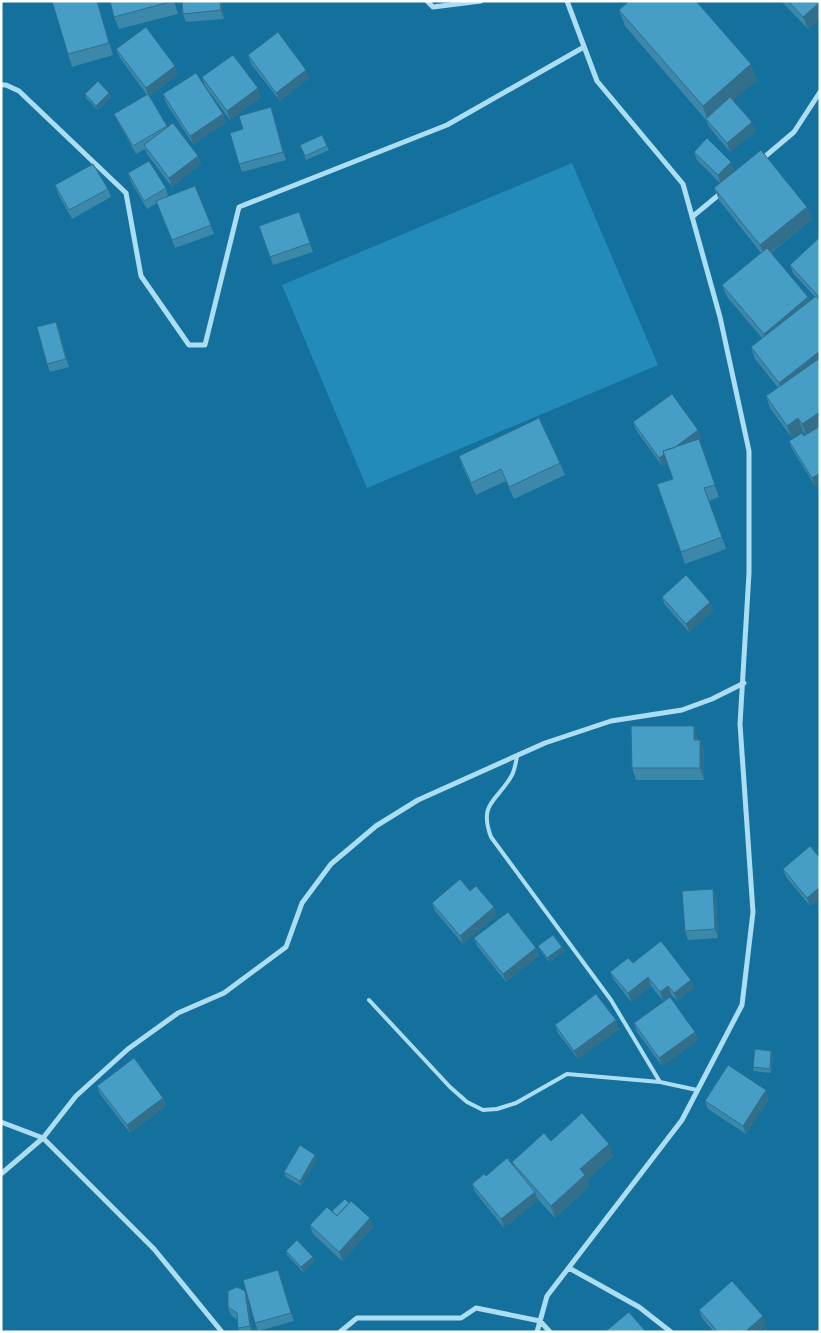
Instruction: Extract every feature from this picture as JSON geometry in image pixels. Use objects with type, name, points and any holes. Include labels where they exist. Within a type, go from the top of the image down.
[{"type":"street","points":[[427,1],[433,7],[481,1]]},
{"type":"street","points":[[537,1332],[547,1296],[682,1120],[742,1005],[753,912],[740,724],[744,683],[749,573],[749,451],[720,317],[683,184],[597,81],[567,1]]},
{"type":"street","points":[[1,85],[6,85],[19,91],[126,193],[142,276],[189,345],[206,345],[239,207],[447,126],[584,47]]},
{"type":"street","points":[[758,163],[794,132],[820,92]]},
{"type":"street","points":[[692,217],[729,187]]},
{"type":"street","points":[[1,1174],[43,1138],[76,1096],[128,1049],[178,1013],[224,993],[286,947],[302,903],[331,864],[376,826],[418,800],[545,743],[611,721],[682,710],[712,699],[744,683]]},
{"type":"street","points":[[1,1122],[43,1138],[154,1249],[222,1332]]},
{"type":"street","points":[[569,1268],[639,1307],[671,1332]]},
{"type":"street","points":[[340,1332],[357,1318],[461,1318],[476,1308],[540,1321],[550,1332]]},
{"type":"lane","points":[[517,756],[514,773],[491,803],[486,814],[491,837],[611,1000],[660,1082]]},
{"type":"lane","points":[[369,1000],[450,1087],[467,1102],[483,1110],[497,1109],[516,1103],[567,1074],[660,1082],[697,1090]]},
{"type":"shaded area","points":[[572,163],[658,365],[367,488],[282,285]]},
{"type":"building","points":[[52,1],[97,1],[109,43],[68,54]]},
{"type":"building","points":[[110,1],[173,1],[114,17]]},
{"type":"building","points":[[182,1],[220,1],[221,10],[183,14]]},
{"type":"building","points":[[629,1],[696,1],[751,64],[703,106],[619,10]]},
{"type":"building","points":[[788,1],[820,1],[820,2],[803,17]]},
{"type":"building","points":[[146,27],[175,66],[146,88],[116,49]]},
{"type":"building","points":[[278,32],[306,70],[276,93],[248,55]]},
{"type":"building","points":[[233,55],[258,88],[227,111],[202,77]]},
{"type":"building","points":[[196,73],[223,114],[190,136],[163,94]]},
{"type":"building","points":[[98,81],[109,93],[96,106],[85,94]]},
{"type":"building","points":[[148,94],[167,126],[133,146],[114,114]]},
{"type":"building","points":[[730,97],[752,122],[727,143],[706,119]]},
{"type":"building","points":[[271,107],[283,152],[239,164],[230,133],[243,129],[239,116]]},
{"type":"building","points":[[173,123],[198,156],[169,178],[144,145]]},
{"type":"building","points":[[322,135],[327,146],[305,156],[300,145]]},
{"type":"building","points":[[707,138],[731,162],[718,175],[694,152]]},
{"type":"building","points":[[761,150],[807,207],[760,245],[714,188]]},
{"type":"building","points":[[149,161],[166,188],[144,201],[128,173]]},
{"type":"building","points":[[93,164],[108,189],[69,210],[55,185]]},
{"type":"building","points":[[195,186],[211,225],[172,240],[156,201]]},
{"type":"building","points":[[299,212],[310,243],[270,257],[259,226]]},
{"type":"building","points":[[820,237],[820,296],[819,297],[790,265]]},
{"type":"building","points":[[767,248],[808,297],[764,334],[722,285]]},
{"type":"building","points":[[816,296],[820,301],[820,351],[779,383],[751,347]]},
{"type":"building","points":[[56,322],[66,359],[47,364],[37,327]]},
{"type":"building","points":[[820,358],[820,412],[802,424],[798,418],[787,426],[766,396]]},
{"type":"building","points":[[672,394],[698,430],[674,448],[663,451],[664,454],[659,458],[633,422]]},
{"type":"building","points":[[539,418],[560,463],[509,487],[501,469],[471,483],[459,456]]},
{"type":"building","points":[[820,426],[820,473],[812,478],[789,441],[802,433],[804,436]]},
{"type":"building","points":[[699,439],[715,485],[704,488],[722,537],[681,552],[657,484],[673,479],[663,451]]},
{"type":"building","points":[[686,575],[710,602],[686,624],[662,597]]},
{"type":"building","points":[[631,726],[694,726],[694,740],[700,740],[700,768],[632,768]]},
{"type":"building","points":[[810,846],[820,858],[820,887],[807,898],[783,869]]},
{"type":"building","points":[[460,879],[470,891],[476,886],[494,907],[460,936],[432,903]]},
{"type":"building","points":[[713,889],[715,929],[685,931],[682,891]]},
{"type":"building","points":[[508,912],[536,948],[503,974],[474,938]]},
{"type":"building","points":[[553,935],[562,947],[547,958],[538,946]]},
{"type":"building","points":[[661,941],[691,980],[674,993],[668,986],[660,992],[648,977],[628,993],[610,972],[628,958],[633,963]]},
{"type":"building","points":[[596,994],[616,1020],[574,1051],[555,1025]]},
{"type":"building","points":[[670,997],[695,1032],[659,1058],[634,1023]]},
{"type":"building","points":[[755,1049],[771,1051],[770,1069],[753,1067]]},
{"type":"building","points":[[134,1058],[163,1098],[127,1125],[97,1086]]},
{"type":"building","points":[[728,1065],[766,1090],[743,1126],[705,1101]]},
{"type":"building","points":[[582,1113],[609,1144],[580,1169],[585,1175],[551,1206],[512,1162],[544,1133],[551,1141]]},
{"type":"building","points":[[300,1145],[315,1155],[300,1181],[284,1172]]},
{"type":"building","points":[[507,1158],[535,1192],[501,1219],[472,1184],[484,1174],[486,1176]]},
{"type":"building","points":[[345,1199],[349,1203],[337,1216],[332,1211]]},
{"type":"building","points":[[351,1201],[370,1218],[339,1252],[310,1225],[327,1207],[337,1216]]},
{"type":"building","points":[[297,1240],[313,1257],[301,1267],[286,1251]]},
{"type":"building","points":[[278,1270],[291,1313],[255,1323],[243,1280]]},
{"type":"building","points":[[732,1281],[763,1316],[745,1332],[718,1332],[699,1310]]},
{"type":"building","points":[[237,1287],[245,1291],[250,1326],[238,1328],[237,1313],[228,1307],[228,1291]]},
{"type":"building","points":[[629,1312],[646,1332],[605,1332]]}]
